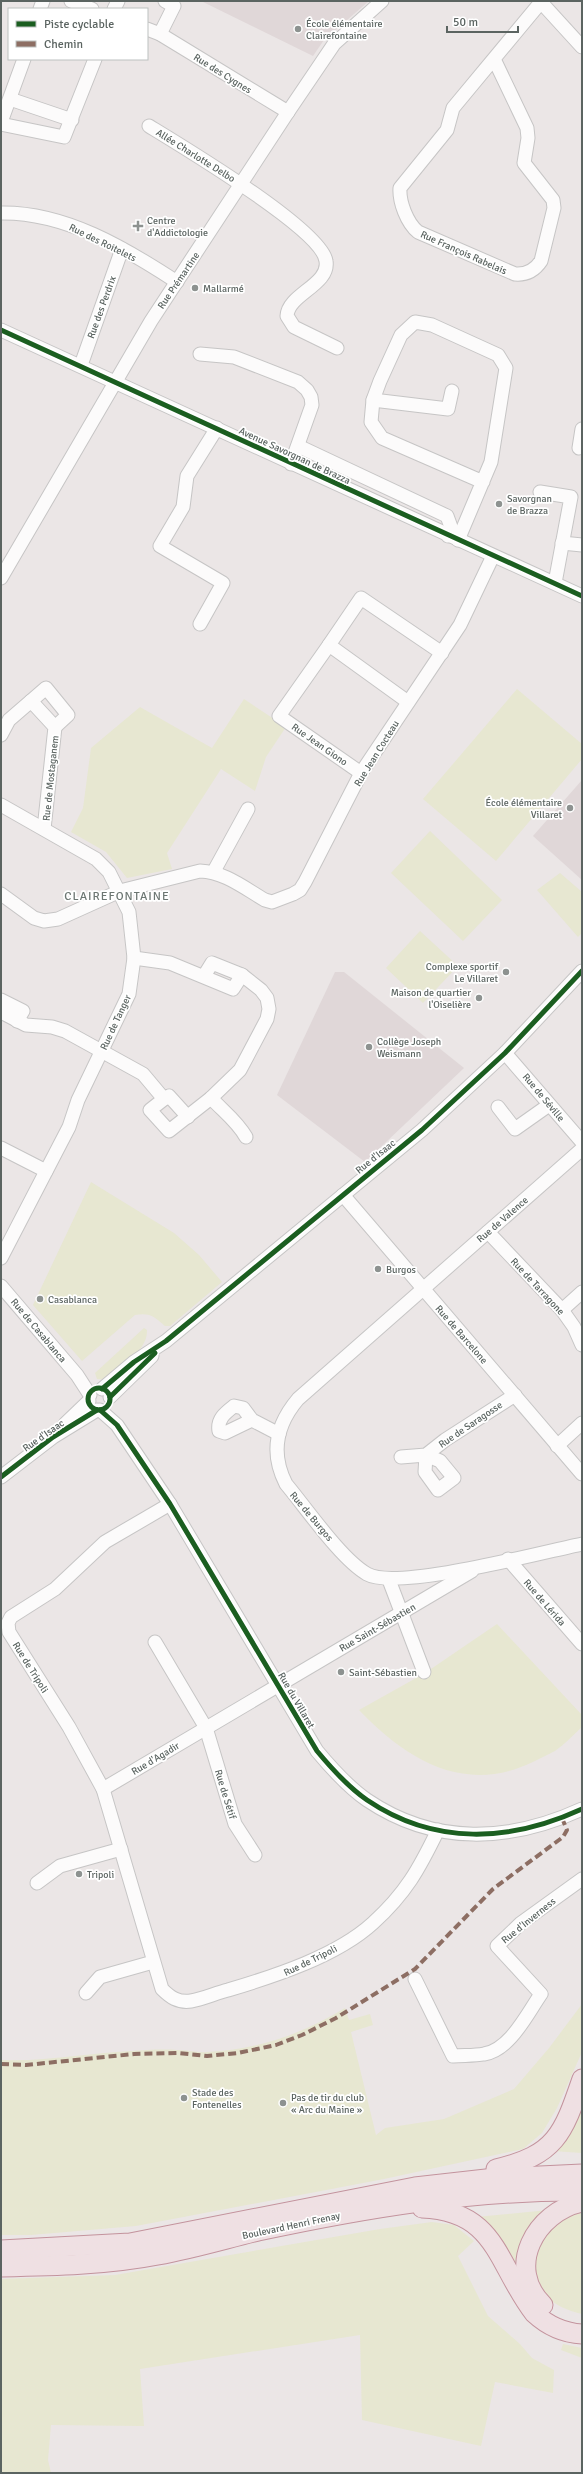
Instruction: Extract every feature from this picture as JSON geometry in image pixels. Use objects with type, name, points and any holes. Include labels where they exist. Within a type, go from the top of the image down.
[{"type":"highway","points":[[415,2187],[427,2183],[520,2163],[541,2152],[554,2141],[563,2128],[572,2111],[582,2079]]},
{"type":"highway","name":"Boulevard Henri Frenay","points":[[1,2250],[130,2243],[415,2187],[495,2178],[582,2174]]},
{"type":"highway","name":"Boulevard Henri Frenay","points":[[1,2267],[94,2263],[157,2255],[259,2231],[380,2207],[441,2199],[541,2191],[582,2191]]},
{"type":"highway","points":[[582,2202],[556,2211],[539,2227],[531,2242],[527,2255],[527,2274],[538,2300],[549,2310],[561,2317],[582,2322]]},
{"type":"highway","points":[[380,2207],[434,2209],[456,2214],[475,2223],[490,2240],[534,2313],[544,2322],[559,2330],[582,2334]]},
{"type":"street","points":[[71,1],[89,8]]},
{"type":"street","points":[[160,34],[174,6],[165,1]]},
{"type":"street","name":"Rue Prémartine","points":[[1,578],[115,381],[177,282],[288,112],[334,44],[382,1]]},
{"type":"street","points":[[540,2],[582,47]]},
{"type":"street","name":"Rue François Rabelais","points":[[494,59],[527,128],[528,138],[524,163],[553,200],[554,208],[541,261],[536,268],[521,274],[515,274],[418,232],[410,224],[400,193],[403,182],[447,130],[453,108],[540,2]]},
{"type":"street","name":"Rue des Cygnes","points":[[148,29],[160,34],[288,112]]},
{"type":"street","points":[[24,60],[1,123],[64,137],[95,60]]},
{"type":"street","points":[[10,99],[72,120]]},
{"type":"street","name":"Allée Charlotte Delbo","points":[[149,126],[242,184],[316,242],[322,250],[326,261],[325,270],[290,306],[288,316],[294,327],[337,348]]},
{"type":"street","name":"Rue des Roitelets","points":[[1,213],[38,216],[66,223],[122,249],[177,282]]},
{"type":"street","name":"Rue des Perdrix","points":[[81,365],[122,249]]},
{"type":"street","points":[[453,538],[484,482],[492,462],[506,376],[505,362],[498,355],[432,325],[415,322],[401,335],[373,400],[371,422],[382,438],[484,482]]},
{"type":"street","name":"Avenue Savorgnan de Brazza","points":[[1,330],[81,365],[291,464],[582,596]]},
{"type":"street","points":[[200,354],[234,357],[298,382],[307,390],[311,397],[312,405],[291,464]]},
{"type":"street","points":[[373,400],[448,409],[452,391]]},
{"type":"street","points":[[200,624],[223,583],[160,546],[183,507],[187,476],[217,428]]},
{"type":"street","points":[[579,448],[582,429]]},
{"type":"street","name":"Avenue Savorgnan de Brazza","points":[[298,446],[447,516],[453,538]]},
{"type":"street","points":[[363,497],[368,479]]},
{"type":"street","points":[[540,492],[571,497],[555,583]]},
{"type":"street","points":[[562,543],[582,545]]},
{"type":"street","name":"Rue Jean Cocteau","points":[[120,891],[165,878],[200,871],[214,872],[226,876],[265,900],[272,902],[300,890],[361,773],[460,625],[493,556]]},
{"type":"street","points":[[408,702],[329,646],[361,598],[442,653]]},
{"type":"street","name":"Rue Jean Giono","points":[[329,646],[279,716],[361,773]]},
{"type":"street","name":"Rue de Mostaganem","points":[[1,735],[9,720],[46,688],[68,715],[55,727],[44,829]]},
{"type":"street","name":"Rue de Mostaganem","points":[[31,701],[55,727]]},
{"type":"street","name":"Rue de Tanger","points":[[1,805],[96,859],[108,872],[120,891],[129,912],[134,958],[129,994],[78,1100],[69,1127],[1,1258]]},
{"type":"street","points":[[214,872],[248,809]]},
{"type":"street","points":[[1,894],[34,918],[44,921],[58,920],[120,891]]},
{"type":"street","points":[[134,958],[170,963],[233,989],[242,975],[261,990],[267,998],[269,1009],[267,1019],[240,1070],[211,1098],[188,1117],[169,1131],[150,1110],[169,1096],[188,1117]]},
{"type":"street","name":"Rue d'Isaac","points":[[1,1478],[99,1400],[134,1362],[166,1341],[422,1130],[505,1053],[582,971]]},
{"type":"street","points":[[1,1000],[23,1011],[18,1021]]},
{"type":"street","points":[[1,1012],[26,1025],[52,1027],[65,1031],[103,1050],[143,1074],[164,1099]]},
{"type":"street","name":"Rue de Séville","points":[[505,1053],[582,1142]]},
{"type":"street","points":[[211,1098],[235,1121],[246,1137]]},
{"type":"street","points":[[498,1107],[515,1129],[550,1104]]},
{"type":"street","points":[[1,1148],[46,1170]]},
{"type":"street","name":"Rue de Valence","points":[[422,1289],[582,1149]]},
{"type":"street","name":"Rue de Barcelone","points":[[343,1195],[582,1474]]},
{"type":"street","name":"Rue de Tarragone","points":[[488,1232],[562,1310],[574,1327],[582,1345]]},
{"type":"street","name":"Rue de Casablanca","points":[[1,1286],[99,1400]]},
{"type":"street","name":"Rue de Burgos","points":[[422,1289],[298,1399],[285,1415],[279,1434],[277,1457],[280,1471],[286,1484],[353,1564],[369,1575],[389,1580],[477,1568],[508,1559],[582,1544]]},
{"type":"street","points":[[562,1310],[582,1292]]},
{"type":"street","name":"Rue de Saragosse","points":[[401,1457],[426,1455],[445,1440],[515,1395]]},
{"type":"street","name":"Rue du Villaret","points":[[99,1400],[170,1504],[317,1751],[347,1783],[367,1800],[386,1810],[438,1830],[475,1834],[500,1834],[562,1818],[582,1809]]},
{"type":"street","points":[[252,1420],[279,1434]]},
{"type":"street","points":[[557,1446],[582,1423]]},
{"type":"street","name":"Rue de Tripoli","points":[[170,1504],[105,1542],[55,1589],[11,1617],[8,1623],[10,1632],[69,1727],[104,1789],[162,1989],[171,1999],[190,2001],[277,1976],[329,1952],[372,1924],[397,1899],[414,1878],[438,1830]]},
{"type":"street","name":"Rue de Lérida","points":[[508,1559],[582,1644]]},
{"type":"street","name":"Rue Saint-Sébastien","points":[[277,1685],[477,1568]]},
{"type":"street","points":[[389,1580],[424,1672]]},
{"type":"street","points":[[155,1642],[206,1728]]},
{"type":"street","name":"Rue d'Agadir","points":[[104,1789],[277,1685]]},
{"type":"street","name":"Rue de Sétif","points":[[206,1728],[235,1824],[255,1855]]},
{"type":"street","points":[[37,1883],[60,1866],[122,1849]]},
{"type":"street","name":"Rue d'Inverness","points":[[415,1978],[453,2056],[485,2054],[499,2048],[512,2034],[541,1994],[497,1946],[522,1924],[582,1879]]},
{"type":"street","points":[[86,1993],[100,1977],[153,1962]]},
{"type":"shaded area","name":"École élémentaire Clairefontaine","points":[[201,1],[369,1],[324,40],[313,56]]},
{"type":"shaded area","name":"École élémentaire Villaret","points":[[582,780],[582,880],[533,836]]},
{"type":"shaded area","name":"Collège Joseph Weismann","points":[[335,972],[344,972],[464,1068],[365,1162],[277,1095]]},
{"type":"green space","points":[[517,689],[582,744],[582,759],[496,861],[423,799]]},
{"type":"green space","points":[[244,699],[286,727],[266,757],[255,791],[221,769],[167,853],[172,869],[127,878],[106,852],[71,832],[83,808],[91,748],[140,707],[212,748]]},
{"type":"green space","points":[[430,831],[502,900],[463,941],[391,873]]},
{"type":"green space","points":[[560,873],[582,892],[582,933],[578,937],[537,890]]},
{"type":"green space","points":[[420,931],[458,966],[423,1003],[386,968]]},
{"type":"green space","points":[[91,1182],[174,1233],[199,1255],[222,1282],[170,1326],[165,1326],[152,1316],[145,1314],[135,1315],[82,1361],[33,1305]]},
{"type":"green space","points":[[144,1328],[147,1330],[146,1338],[138,1352],[106,1380],[97,1379],[95,1373]]},
{"type":"green space","points":[[497,1624],[582,1715],[582,1727],[555,1751],[533,1762],[508,1771],[483,1775],[460,1773],[438,1767],[417,1757],[397,1744],[377,1728],[359,1710],[425,1673]]},
{"type":"green space","name":"Stade des Fontenelles","points":[[582,2004],[582,2052],[557,2108],[542,2133],[523,2149],[384,2179],[136,2226],[31,2235],[1,2235],[1,2060],[50,2059],[148,2050],[203,2052],[226,2051],[261,2044],[296,2033],[345,2008],[349,2020],[370,2014],[373,2025],[351,2032],[376,2135],[385,2128],[444,2119],[514,2089],[549,2048]]},
{"type":"green space","points":[[582,2093],[582,2153],[552,2151]]},
{"type":"green space","points":[[582,2207],[582,2314],[552,2302],[544,2295],[537,2281],[534,2256],[535,2248],[541,2234],[554,2224]]},
{"type":"green space","points":[[548,2210],[522,2274],[476,2217]]},
{"type":"green space","points":[[432,2222],[454,2225],[474,2241],[458,2256],[488,2316],[520,2344],[532,2358],[554,2370],[553,2393],[495,2382],[481,2446],[362,2420],[360,2335],[140,2369],[144,2426],[51,2425],[48,2460],[51,2473],[1,2473],[1,2279],[115,2275],[380,2229]]},
{"type":"green space","points":[[563,2344],[582,2348],[582,2358],[561,2350]]},
{"type":"marked path","points":[[1,2064],[26,2065],[134,2054],[178,2053],[207,2056],[238,2053],[276,2045],[302,2035],[336,2018],[415,1969],[493,1889],[563,1837],[567,1830],[562,1818]]},
{"type":"cycle path","points":[[1,330],[582,596]]},
{"type":"cycle path","points":[[102,1389],[134,1362],[166,1341],[422,1130],[505,1053],[582,971]]},
{"type":"cycle path","points":[[110,1397],[155,1353]]},
{"type":"cycle path","points":[[99,1388],[107,1391],[110,1399],[107,1407],[99,1410],[91,1407],[88,1399],[91,1391],[99,1388]]},
{"type":"cycle path","points":[[1,1477],[53,1437],[97,1410]]},
{"type":"cycle path","points":[[100,1410],[117,1425],[170,1504],[317,1751],[334,1771],[353,1789],[367,1800],[393,1815],[419,1825],[446,1832],[473,1834],[500,1833],[528,1828],[555,1820],[582,1809]]},
{"type":"place","name":"École élémentaire Clairefontaine","points":[[298,29]]},
{"type":"place","name":"Centre d'Addictologie","points":[[138,226]]},
{"type":"place","name":"Mallarmé","points":[[195,288]]},
{"type":"place","name":"Savorgnan de Brazza","points":[[499,504]]},
{"type":"place","name":"École élémentaire Villaret","points":[[570,808]]},
{"type":"place","name":"Complexe sportif Le Villaret","points":[[506,972]]},
{"type":"place","name":"Maison de quartier l'Oiselière","points":[[479,998]]},
{"type":"place","name":"Collège Joseph Weismann","points":[[369,1047]]},
{"type":"place","name":"Burgos","points":[[378,1269]]},
{"type":"place","name":"Casablanca","points":[[40,1299]]},
{"type":"place","name":"Saint-Sébastien","points":[[341,1672]]},
{"type":"place","name":"Tripoli","points":[[79,1874]]},
{"type":"place","name":"Stade des Fontenelles","points":[[184,2098]]},
{"type":"place","name":"Pas de tir du club « Arc du Maine »","points":[[283,2103]]},
{"type":"district","name":"CLAIREFONTAINE","points":[[117,896]]}]
